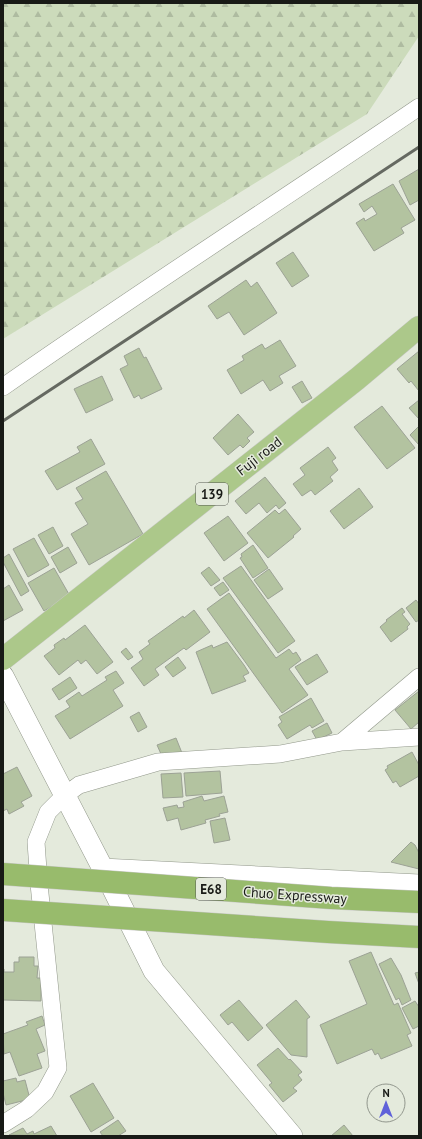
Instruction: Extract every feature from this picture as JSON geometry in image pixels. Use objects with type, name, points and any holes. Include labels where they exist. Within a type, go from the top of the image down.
[{"type":"highway","name":"Fuji road","points":[[3,659],[350,384],[419,327]]},
{"type":"highway","name":"Chuo Expressway","points":[[3,874],[332,898],[419,902]]},
{"type":"highway","points":[[3,910],[328,932],[419,936]]},
{"type":"street","points":[[3,387],[80,333],[357,150],[419,106]]},
{"type":"street","points":[[3,676],[102,867],[154,972],[292,1136]]},
{"type":"street","points":[[342,742],[419,677]]},
{"type":"street","points":[[3,1124],[27,1109],[45,1092],[58,1068],[36,842],[48,812],[64,796],[79,785],[158,762],[280,754],[342,742],[419,737]]},
{"type":"street","points":[[102,867],[419,883]]},
{"type":"green space","points":[[3,3],[419,3],[419,36],[367,114],[3,339]]},
{"type":"building","points":[[419,169],[419,200],[410,205],[399,181]]},
{"type":"building","points":[[393,184],[415,220],[401,228],[404,233],[374,251],[356,223],[364,218],[365,221],[377,214],[372,206],[364,212],[359,204]]},
{"type":"building","points":[[293,252],[309,276],[292,287],[276,263]]},
{"type":"building","points":[[246,280],[251,287],[257,282],[277,313],[244,335],[229,312],[217,319],[208,306]]},
{"type":"building","points":[[280,340],[296,366],[279,376],[283,383],[270,391],[263,380],[241,394],[227,370],[244,360],[242,356],[262,344],[265,349]]},
{"type":"building","points":[[139,348],[144,358],[146,357],[162,389],[141,399],[139,395],[134,398],[120,369],[128,365],[124,356]]},
{"type":"building","points":[[419,351],[419,391],[411,381],[409,383],[397,369]]},
{"type":"building","points":[[102,376],[113,400],[86,413],[74,389]]},
{"type":"building","points":[[302,381],[312,398],[302,403],[292,387]]},
{"type":"building","points":[[419,400],[419,419],[409,408]]},
{"type":"building","points":[[382,406],[415,448],[387,469],[354,427]]},
{"type":"building","points":[[238,414],[254,432],[247,438],[250,441],[243,448],[240,445],[228,455],[213,438]]},
{"type":"building","points":[[419,426],[419,445],[410,435]]},
{"type":"building","points":[[91,439],[105,464],[57,490],[45,471],[80,452],[77,447]]},
{"type":"building","points":[[328,447],[336,458],[332,461],[338,470],[330,477],[333,481],[315,495],[311,490],[302,496],[293,484],[305,475],[300,468]]},
{"type":"building","points":[[106,471],[143,534],[89,565],[71,534],[88,524],[75,503],[83,499],[76,488]]},
{"type":"building","points":[[265,477],[286,503],[279,509],[276,505],[267,513],[259,503],[246,514],[235,501]]},
{"type":"building","points":[[359,488],[373,507],[344,529],[330,511]]},
{"type":"building","points":[[285,509],[301,529],[293,536],[294,537],[268,558],[247,533],[275,510],[279,514]]},
{"type":"building","points":[[228,516],[248,543],[224,561],[204,533]]},
{"type":"building","points":[[53,527],[63,546],[49,554],[38,535]]},
{"type":"building","points":[[34,538],[49,565],[28,577],[13,549]]},
{"type":"building","points":[[253,545],[268,568],[253,578],[240,558],[242,557],[241,554]]},
{"type":"building","points":[[68,547],[77,563],[60,573],[51,557]]},
{"type":"building","points":[[9,554],[29,591],[21,596],[3,562],[3,558]]},
{"type":"building","points":[[241,566],[295,641],[278,653],[223,578]]},
{"type":"building","points":[[209,567],[220,580],[211,586],[201,573]]},
{"type":"building","points":[[54,568],[70,596],[44,611],[28,583]]},
{"type":"building","points":[[269,569],[283,589],[268,599],[254,580]]},
{"type":"building","points":[[223,582],[229,590],[220,596],[214,588]]},
{"type":"building","points":[[9,585],[23,610],[3,621],[3,589]]},
{"type":"building","points":[[229,593],[276,658],[289,649],[293,654],[296,652],[301,660],[289,669],[308,695],[282,713],[207,609]]},
{"type":"building","points":[[416,600],[419,604],[419,620],[416,622],[406,608]]},
{"type":"building","points":[[402,608],[405,612],[402,614],[410,624],[407,627],[408,629],[391,642],[380,627],[387,621],[386,620]]},
{"type":"building","points":[[194,610],[210,632],[186,650],[184,648],[155,669],[159,675],[144,686],[131,668],[143,659],[139,652],[150,644],[148,641]]},
{"type":"building","points":[[85,625],[113,662],[97,674],[86,660],[81,664],[78,660],[59,675],[44,656],[55,648],[54,645],[64,638],[65,640]]},
{"type":"building","points":[[227,642],[249,673],[243,676],[246,681],[212,694],[196,652],[212,645],[213,648]]},
{"type":"building","points":[[126,648],[133,657],[128,660],[121,652]]},
{"type":"building","points":[[317,654],[328,672],[307,685],[295,667]]},
{"type":"building","points":[[178,657],[186,668],[173,677],[165,667]]},
{"type":"building","points":[[116,671],[124,683],[113,690],[123,706],[70,739],[55,716],[70,707],[66,701],[79,692],[82,696],[107,680],[105,677]]},
{"type":"building","points":[[70,677],[77,688],[59,700],[52,689]]},
{"type":"building","points":[[419,691],[419,722],[411,729],[395,710]]},
{"type":"building","points":[[311,698],[324,721],[312,728],[310,725],[287,739],[278,725],[282,722],[279,717]]},
{"type":"building","points":[[139,712],[147,727],[138,732],[130,717]]},
{"type":"building","points":[[327,723],[332,733],[317,740],[312,731]]},
{"type":"building","points":[[176,738],[182,753],[165,756],[163,753],[161,754],[157,745]]},
{"type":"building","points":[[412,752],[419,765],[419,776],[400,787],[396,781],[393,783],[385,770],[388,768],[387,766]]},
{"type":"building","points":[[17,767],[32,796],[21,802],[24,806],[9,814],[7,809],[3,811],[3,774]]},
{"type":"building","points":[[220,771],[222,793],[186,796],[184,773]]},
{"type":"building","points":[[181,773],[183,797],[163,798],[161,774]]},
{"type":"building","points":[[202,796],[204,801],[224,796],[228,812],[205,820],[206,823],[181,830],[178,818],[167,821],[163,808],[177,805],[178,808],[184,807],[183,802]]},
{"type":"building","points":[[225,818],[230,840],[214,843],[210,821]]},
{"type":"building","points":[[411,842],[415,845],[419,853],[419,869],[391,862]]},
{"type":"building","points":[[371,952],[394,1005],[398,1003],[411,1033],[407,1035],[412,1046],[381,1059],[378,1053],[375,1055],[372,1049],[337,1064],[320,1025],[367,1004],[349,961]]},
{"type":"building","points":[[19,957],[34,957],[34,966],[38,966],[37,978],[41,978],[41,1001],[3,1000],[3,969],[4,972],[14,972],[14,962],[19,962]]},
{"type":"building","points":[[391,958],[401,975],[411,1000],[402,1005],[399,998],[396,1000],[379,964]]},
{"type":"building","points":[[419,972],[419,984],[415,973]]},
{"type":"building","points":[[239,1000],[263,1028],[248,1041],[232,1022],[228,1025],[220,1015]]},
{"type":"building","points":[[296,1000],[310,1017],[307,1019],[307,1057],[291,1055],[266,1025]]},
{"type":"building","points":[[415,1001],[419,1007],[419,1026],[413,1029],[402,1008]]},
{"type":"building","points":[[42,1016],[45,1025],[36,1029],[45,1051],[37,1054],[42,1068],[19,1076],[10,1052],[4,1054],[3,1034],[28,1025],[26,1022]]},
{"type":"building","points":[[278,1048],[302,1072],[298,1075],[302,1080],[293,1088],[297,1091],[283,1102],[269,1085],[272,1083],[257,1065]]},
{"type":"building","points":[[16,1078],[17,1082],[25,1080],[30,1099],[6,1105],[3,1093],[3,1081]]},
{"type":"building","points":[[93,1083],[114,1118],[91,1132],[70,1096]]},
{"type":"building","points":[[118,1120],[126,1131],[118,1136],[103,1136],[100,1132]]},
{"type":"building","points":[[344,1125],[353,1136],[331,1136]]},
{"type":"building","points":[[51,1126],[57,1136],[9,1135],[23,1128],[27,1134],[33,1131],[34,1134]]},
{"type":"railway","points":[[3,421],[419,147]]}]
